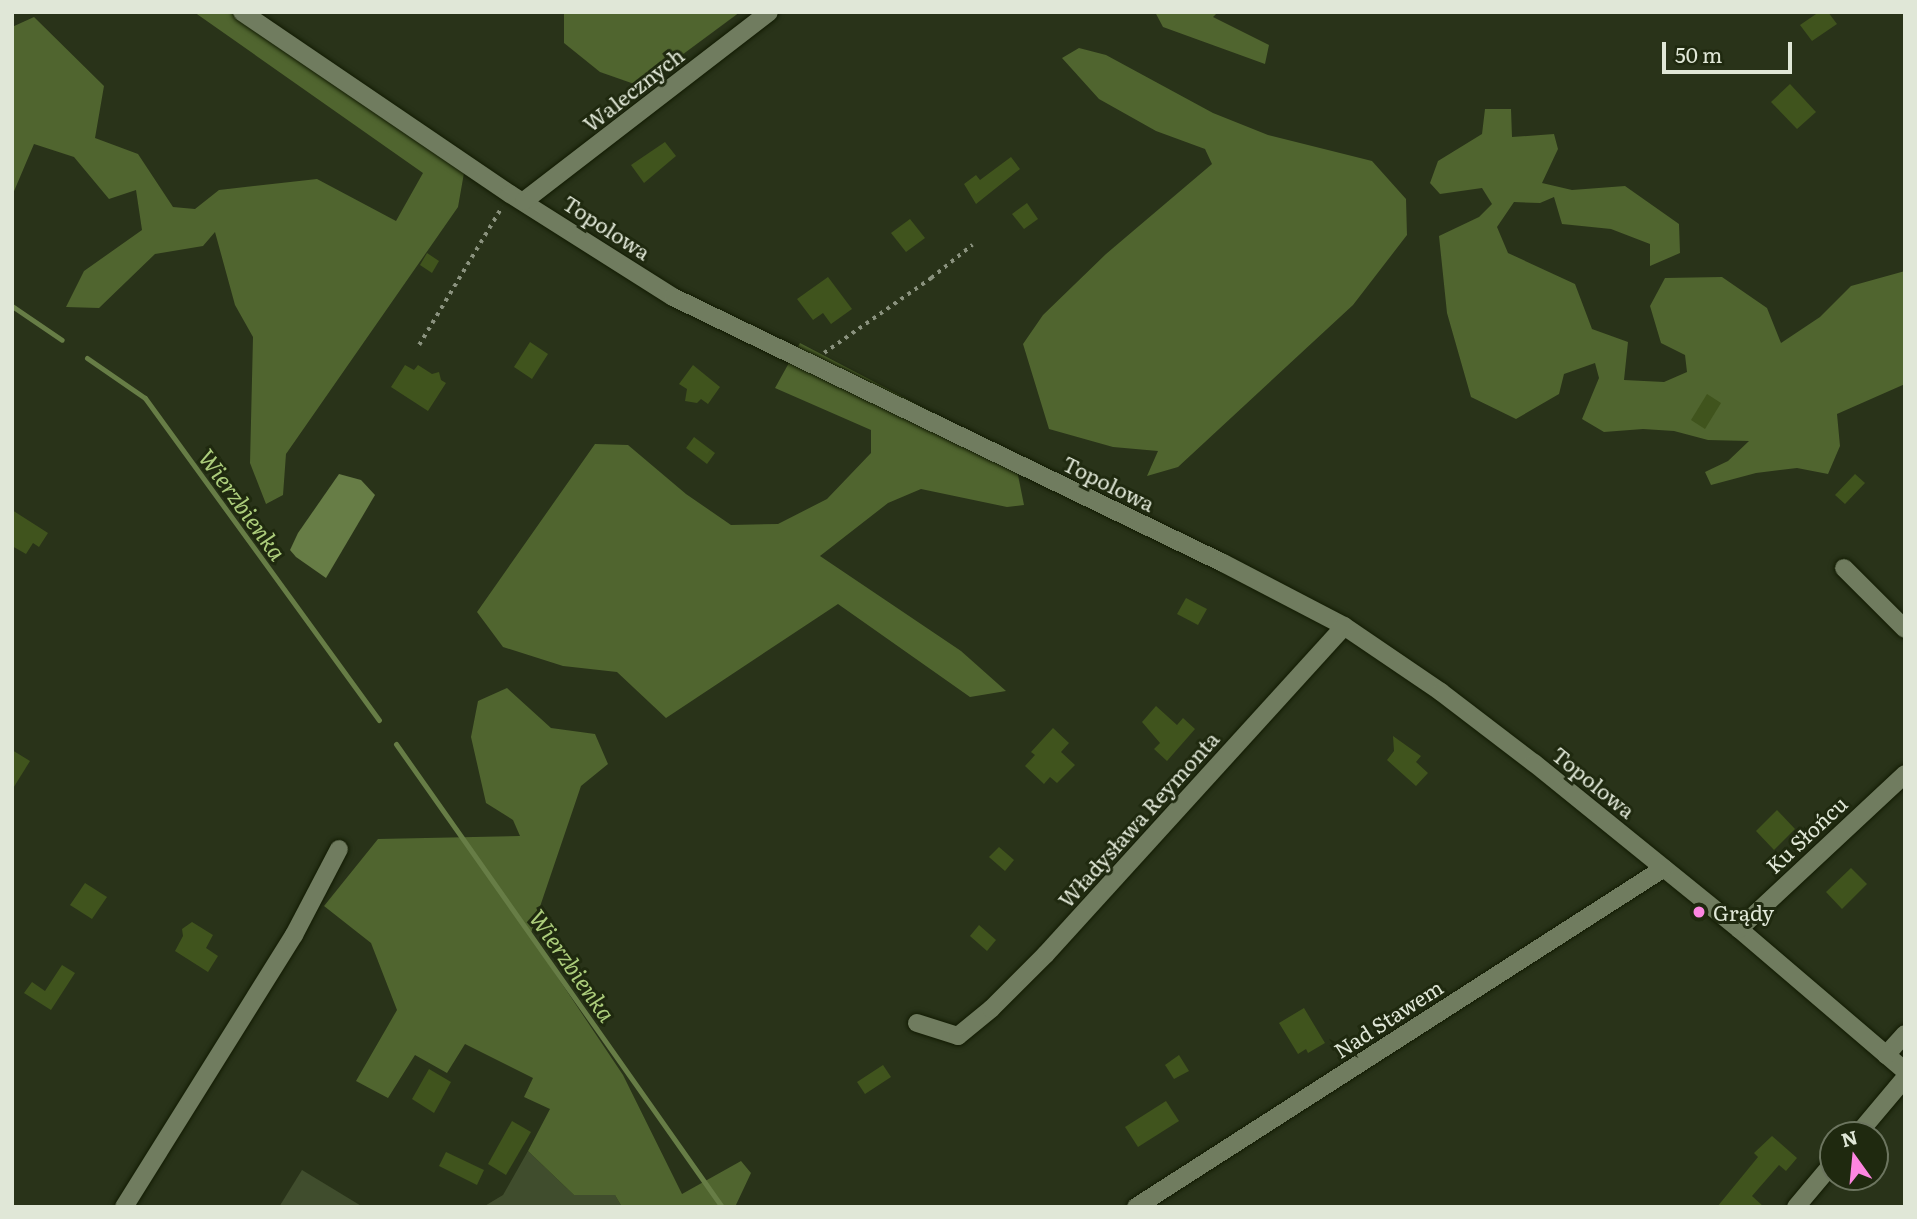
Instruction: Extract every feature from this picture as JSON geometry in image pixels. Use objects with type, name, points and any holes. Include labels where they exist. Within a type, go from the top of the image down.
[{"type":"street","name":"Topolowa","points":[[242,12],[517,197],[673,297],[1223,563],[1344,626],[1451,700],[1664,868],[1905,1071]]},
{"type":"street","name":"Walecznych","points":[[517,197],[769,12]]},
{"type":"street","points":[[1844,568],[1905,629]]},
{"type":"street","name":"Władysława Reymonta","points":[[917,1023],[958,1036],[991,1009],[1046,954],[1344,626]]},
{"type":"street","name":"Ku Słońcu","points":[[1739,929],[1905,774]]},
{"type":"street","points":[[124,1207],[294,935],[339,849]]},
{"type":"street","name":"Nad Stawem","points":[[1136,1207],[1664,868]]},
{"type":"street","points":[[1886,1055],[1905,1034]]},
{"type":"street","points":[[1869,1121],[1905,1078]]},
{"type":"street","points":[[1796,1207],[1819,1180]]},
{"type":"path","points":[[419,345],[517,197]]},
{"type":"path","points":[[810,363],[931,278],[972,245]]},
{"type":"shaded area","points":[[194,12],[230,12],[464,173],[458,207],[286,454],[283,495],[266,504],[250,463],[253,337],[235,305],[215,232],[203,246],[155,254],[99,308],[66,307],[84,271],[142,230],[136,190],[109,199],[74,157],[34,144],[12,196],[12,27],[34,17],[104,86],[95,138],[138,154],[173,207],[195,209],[219,190],[317,179],[396,221],[423,173]]},
{"type":"shaded area","points":[[564,12],[740,12],[640,86],[600,72],[564,43]]},
{"type":"shaded area","points":[[1155,12],[1218,12],[1213,17],[1269,45],[1265,64],[1163,27]]},
{"type":"shaded area","points":[[1079,48],[1106,55],[1213,113],[1268,135],[1372,161],[1406,199],[1407,235],[1353,305],[1178,467],[1147,476],[1158,451],[1113,447],[1049,429],[1023,344],[1043,315],[1106,254],[1212,164],[1205,149],[1156,131],[1099,99],[1062,58]]},
{"type":"shaded area","points":[[1485,109],[1511,109],[1512,137],[1554,134],[1558,149],[1542,183],[1572,190],[1625,186],[1679,224],[1680,253],[1650,266],[1650,244],[1611,229],[1562,224],[1554,197],[1540,203],[1514,202],[1497,227],[1508,253],[1575,284],[1592,329],[1628,342],[1624,380],[1664,382],[1687,372],[1685,355],[1661,343],[1650,306],[1665,278],[1722,277],[1767,308],[1781,343],[1820,317],[1851,286],[1905,271],[1905,384],[1837,414],[1840,446],[1828,474],[1797,468],[1756,473],[1711,485],[1705,472],[1728,461],[1749,441],[1708,440],[1674,431],[1643,429],[1604,432],[1582,419],[1599,378],[1595,363],[1564,374],[1559,394],[1516,419],[1471,397],[1447,313],[1439,236],[1479,217],[1492,204],[1482,188],[1440,194],[1430,183],[1438,161],[1482,134]]},
{"type":"shaded area","points":[[800,343],[1014,455],[1024,505],[1007,507],[921,489],[888,503],[820,556],[961,651],[1006,691],[970,697],[838,604],[666,718],[617,672],[563,666],[503,647],[477,612],[595,444],[628,445],[686,494],[731,525],[778,524],[827,499],[871,453],[871,430],[775,388]]},
{"type":"shaded area","points":[[339,474],[361,480],[375,495],[326,578],[290,550],[298,533]]},
{"type":"shaded area","points":[[507,688],[551,728],[595,734],[608,764],[581,786],[530,936],[623,1075],[682,1194],[741,1161],[751,1173],[735,1207],[622,1207],[615,1195],[574,1195],[528,1151],[550,1109],[524,1097],[533,1078],[465,1044],[447,1073],[415,1055],[388,1098],[356,1081],[397,1010],[371,943],[324,906],[378,839],[520,836],[513,820],[486,803],[471,737],[478,701]]},
{"type":"shaded area","points":[[528,1151],[574,1195],[615,1195],[622,1207],[483,1207],[503,1195]]},
{"type":"shaded area","points":[[302,1170],[363,1207],[279,1207]]},
{"type":"building","points":[[1819,12],[1828,12],[1837,24],[1812,41],[1800,25]]},
{"type":"building","points":[[1790,84],[1816,112],[1797,129],[1771,102]]},
{"type":"building","points":[[665,142],[676,156],[644,183],[631,165]]},
{"type":"building","points":[[1011,157],[1020,169],[976,204],[964,184],[976,175],[980,180]]},
{"type":"building","points":[[1027,203],[1038,219],[1024,229],[1012,214]]},
{"type":"building","points":[[910,219],[925,238],[906,252],[891,233]]},
{"type":"building","points":[[427,253],[439,261],[432,273],[420,265]]},
{"type":"building","points":[[828,277],[852,309],[831,324],[823,313],[813,320],[797,299]]},
{"type":"building","points":[[530,342],[548,354],[532,379],[514,367]]},
{"type":"building","points":[[405,365],[414,370],[418,365],[432,374],[439,372],[441,380],[446,383],[428,411],[391,387]]},
{"type":"building","points":[[693,365],[720,387],[708,404],[701,399],[697,403],[685,401],[687,389],[679,384]]},
{"type":"building","points":[[1707,394],[1721,403],[1705,429],[1691,420]]},
{"type":"building","points":[[694,437],[715,453],[707,464],[686,448]]},
{"type":"building","points":[[1855,474],[1865,483],[1845,504],[1835,495]]},
{"type":"building","points":[[12,510],[48,533],[39,547],[33,543],[26,554],[12,546]]},
{"type":"building","points":[[1186,598],[1207,609],[1198,625],[1177,614]]},
{"type":"building","points":[[1156,706],[1177,725],[1183,718],[1195,729],[1167,761],[1154,749],[1160,743],[1142,722]]},
{"type":"building","points":[[1053,728],[1069,743],[1061,752],[1075,765],[1057,783],[1050,777],[1044,784],[1025,766],[1035,755],[1031,752]]},
{"type":"building","points":[[1393,736],[1421,756],[1416,762],[1428,773],[1416,786],[1387,760],[1394,751]]},
{"type":"building","points":[[12,750],[30,761],[12,790]]},
{"type":"building","points":[[1777,810],[1795,829],[1774,850],[1756,831]]},
{"type":"building","points":[[999,847],[1014,860],[1005,871],[989,857]]},
{"type":"building","points":[[1851,868],[1867,884],[1842,909],[1826,892]]},
{"type":"building","points":[[85,883],[107,897],[92,919],[70,905]]},
{"type":"building","points":[[192,922],[213,935],[206,948],[218,956],[208,972],[175,951],[183,936],[182,929]]},
{"type":"building","points":[[979,925],[996,940],[987,951],[970,936]]},
{"type":"building","points":[[62,965],[75,973],[51,1010],[24,993],[32,982],[45,991]]},
{"type":"building","points":[[1304,1008],[1325,1043],[1308,1053],[1306,1049],[1298,1054],[1279,1023]]},
{"type":"building","points":[[1179,1055],[1189,1071],[1174,1079],[1165,1065]]},
{"type":"building","points":[[883,1065],[891,1077],[865,1094],[857,1082]]},
{"type":"building","points":[[429,1069],[451,1082],[434,1113],[412,1099]]},
{"type":"building","points":[[1166,1101],[1179,1121],[1138,1147],[1125,1127]]},
{"type":"building","points":[[512,1121],[531,1132],[506,1175],[488,1164]]},
{"type":"building","points":[[1772,1136],[1797,1158],[1786,1171],[1779,1165],[1752,1196],[1764,1207],[1717,1207],[1758,1157],[1754,1153]]},
{"type":"building","points":[[446,1152],[484,1170],[477,1185],[439,1166]]},
{"type":"waterway","name":"Wierzbienka","points":[[12,306],[62,340]]},
{"type":"waterway","name":"Wierzbienka","points":[[87,358],[145,398],[379,720]]},
{"type":"waterway","name":"Wierzbienka","points":[[396,744],[722,1207]]},
{"type":"place","name":"Grądy","points":[[1699,912]]}]
